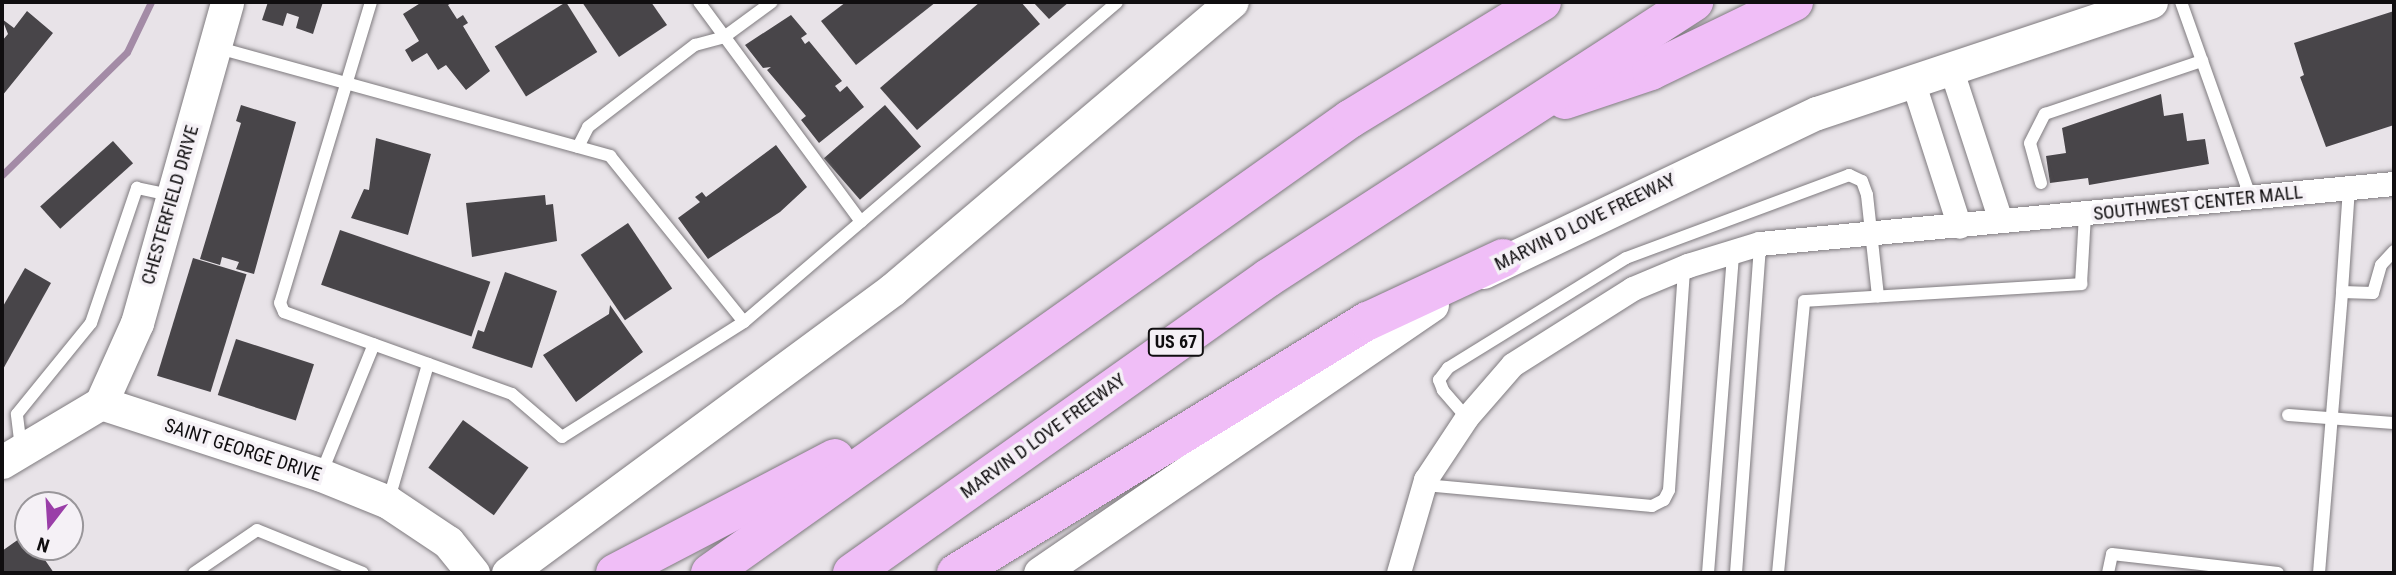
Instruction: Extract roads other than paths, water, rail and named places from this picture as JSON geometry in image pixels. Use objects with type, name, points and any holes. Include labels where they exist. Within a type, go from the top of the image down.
[{"type":"highway","points":[[1350,119],[1373,88],[1492,2]]},
{"type":"highway","points":[[710,573],[1350,119],[1542,2]]},
{"type":"highway","name":"MARVIN D LOVE FREEWAY","points":[[852,573],[1113,385],[1506,119],[1694,2]]},
{"type":"highway","points":[[1506,119],[1651,71],[1794,2]]},
{"type":"highway","points":[[956,573],[1368,321],[1503,258]]},
{"type":"highway","points":[[615,573],[852,449],[921,421]]},
{"type":"main road","name":"CHESTERFIELD DRIVE","points":[[101,403],[137,323],[227,2]]},
{"type":"main road","points":[[508,573],[893,289],[1232,2]]},
{"type":"main road","name":"MARVIN D LOVE FREEWAY","points":[[1040,573],[1503,258],[1817,113],[2151,2]]},
{"type":"main road","points":[[12,457],[101,403]]},
{"type":"main road","name":"SAINT GEORGE DRIVE","points":[[101,403],[321,475],[388,502],[448,542],[472,573]]},
{"type":"street","points":[[1951,68],[2001,221]]},
{"type":"street","points":[[1913,81],[1960,227]]},
{"type":"street","name":"SOUTHWEST CENTER MALL","points":[[1399,573],[1424,485],[1467,418],[1513,365],[1633,289],[1684,268],[1760,244],[2394,184]]},
{"type":"lane","points":[[371,2],[280,303],[284,312],[512,394],[562,437],[744,321],[1117,2]]},
{"type":"lane","points":[[699,2],[861,222]]},
{"type":"lane","points":[[578,148],[588,127],[695,45],[724,37],[772,2]]},
{"type":"lane","points":[[2181,2],[2252,199]]},
{"type":"lane","points":[[214,47],[347,86],[610,156],[744,321]]},
{"type":"lane","points":[[2040,183],[2030,143],[2045,114],[2202,61]]},
{"type":"lane","points":[[1467,418],[1439,380],[1448,368],[1626,258],[1849,175],[1862,181],[1867,195],[1878,296]]},
{"type":"lane","points":[[12,457],[17,414],[91,323],[137,188],[173,196]]},
{"type":"lane","points":[[2319,573],[2349,188]]},
{"type":"lane","points":[[1778,573],[1804,301],[2081,284],[2085,215]]},
{"type":"lane","points":[[1736,573],[1760,244]]},
{"type":"lane","points":[[2342,292],[2373,293],[2381,265],[2394,251]]},
{"type":"lane","points":[[1708,573],[1733,253]]},
{"type":"lane","points":[[1424,485],[1652,506],[1664,500],[1669,490],[1684,268]]},
{"type":"lane","points":[[321,475],[374,344]]},
{"type":"lane","points":[[388,502],[428,364]]},
{"type":"lane","points":[[2288,415],[2394,423]]},
{"type":"lane","points":[[194,573],[257,530],[363,573]]},
{"type":"lane","points":[[2108,573],[2112,554],[2278,573]]},
{"type":"waterway","points":[[2,175],[127,52],[151,2]]}]
